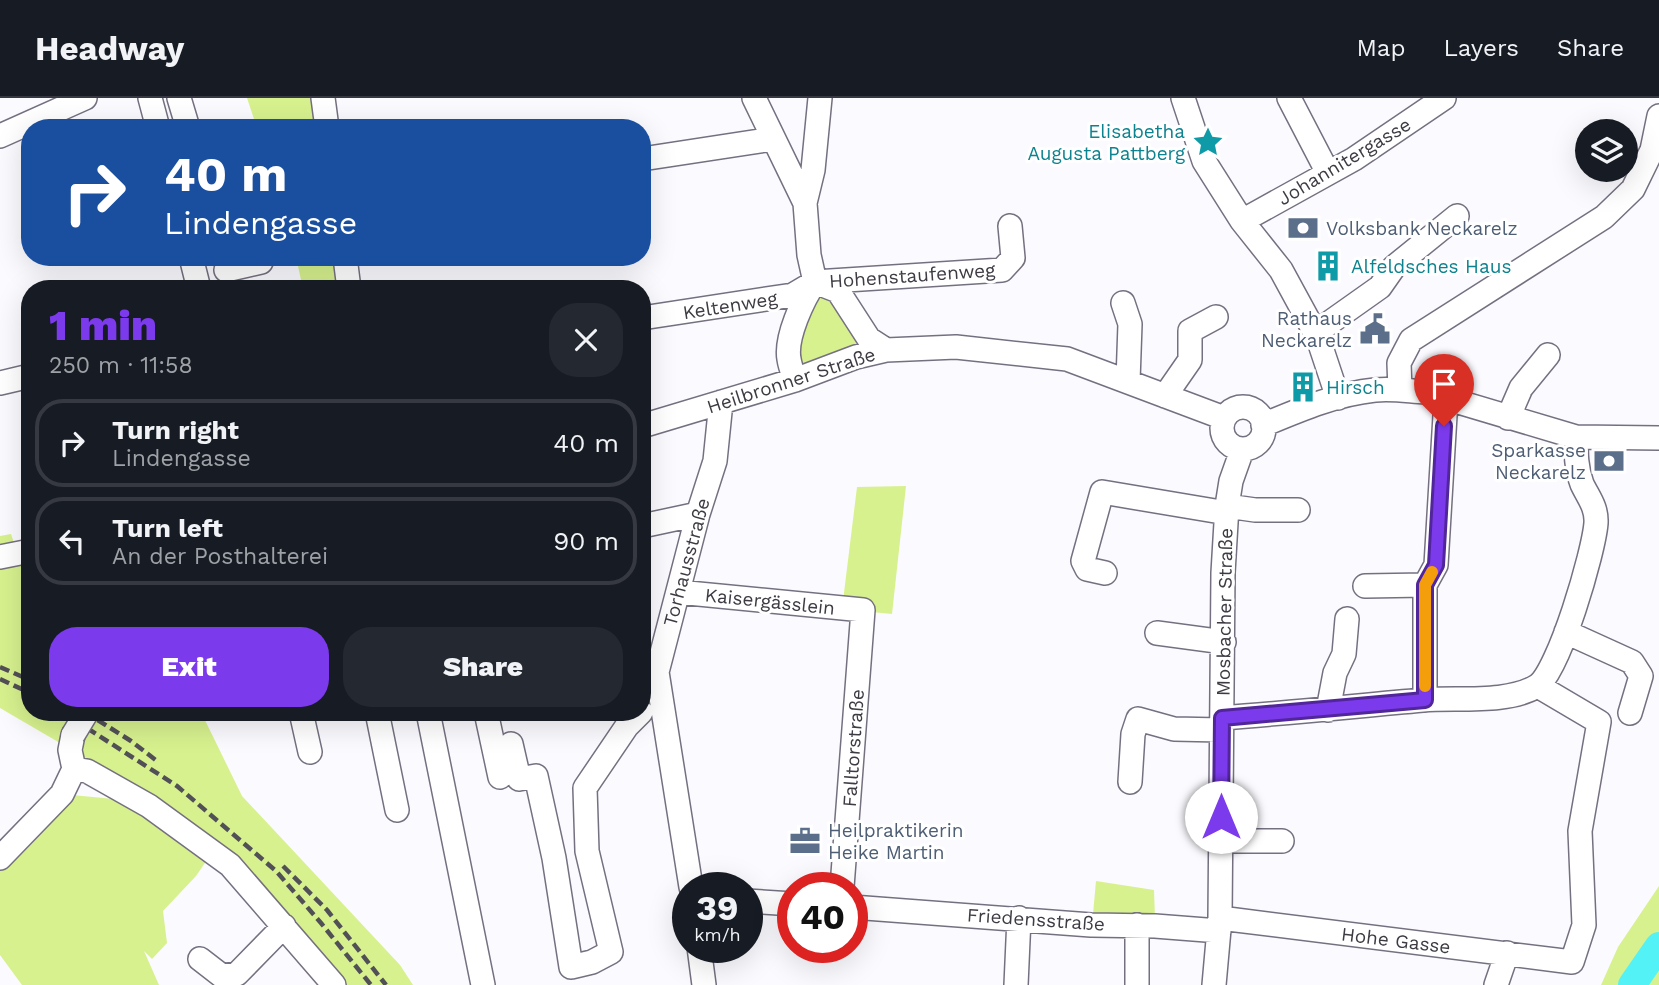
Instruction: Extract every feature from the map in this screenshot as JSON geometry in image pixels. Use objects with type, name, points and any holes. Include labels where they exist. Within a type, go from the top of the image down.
[{"type":"street","points":[[38,119],[85,98]]},
{"type":"street","points":[[150,98],[156,119]]},
{"type":"street","points":[[179,98],[185,119]]},
{"type":"street","points":[[323,98],[326,119]]},
{"type":"street","points":[[754,98],[805,203]]},
{"type":"street","points":[[795,380],[789,359],[790,341],[801,307],[815,282],[808,255],[805,203],[813,170],[820,98]]},
{"type":"street","points":[[1183,98],[1204,161],[1242,221],[1281,270],[1315,332],[1338,398]]},
{"type":"street","points":[[1289,98],[1328,173]]},
{"type":"street","name":"Johannitergasse","points":[[1242,221],[1354,159],[1444,98]]},
{"type":"street","points":[[1399,390],[1399,363],[1411,340],[1584,231],[1604,217],[1633,189],[1652,150],[1659,116]]},
{"type":"street","points":[[0,136],[21,127]]},
{"type":"street","points":[[651,158],[773,139]]},
{"type":"street","points":[[1315,332],[1380,287],[1394,267],[1457,216]]},
{"type":"street","name":"Hohenstaufenweg","points":[[815,282],[1002,270],[1013,258],[1010,226]]},
{"type":"street","points":[[226,272],[247,266]]},
{"type":"street","points":[[815,282],[838,291],[869,339],[886,350]]},
{"type":"street","name":"Keltenweg","points":[[651,317],[793,295],[815,282]]},
{"type":"street","points":[[1123,303],[1130,324],[1128,381]]},
{"type":"street","points":[[1165,396],[1190,360],[1190,331],[1216,317]]},
{"type":"street","name":"Heilbronner Straße","points":[[651,423],[795,380],[856,357],[886,350],[956,347],[1067,359],[1224,418]]},
{"type":"street","points":[[1508,418],[1521,388],[1548,355]]},
{"type":"street","points":[[2,375],[21,376]]},
{"type":"street","points":[[1264,425],[1292,412],[1338,398],[1376,390],[1399,390],[1424,392],[1576,437],[1659,438]]},
{"type":"street","points":[[1425,700],[1425,585],[1436,565],[1446,399]]},
{"type":"street","name":"Torhausstraße","points":[[688,872],[653,681],[715,461],[721,402]]},
{"type":"street","points":[[1245,407],[1259,415],[1264,425],[1258,443],[1242,450],[1228,445],[1222,433],[1224,418],[1232,410],[1245,407]]},
{"type":"street","points":[[1130,782],[1133,734],[1138,719],[1174,729],[1425,700],[1503,697],[1538,686],[1549,673],[1575,611],[1596,524],[1594,506],[1581,482],[1576,460],[1576,437]]},
{"type":"street","name":"Mosbacher Straße","points":[[1214,985],[1220,924],[1223,573],[1231,481],[1242,450]]},
{"type":"street","points":[[1105,573],[1087,569],[1083,561],[1102,492],[1227,510],[1298,510]]},
{"type":"street","points":[[651,524],[698,514]]},
{"type":"street","points":[[0,557],[21,553]]},
{"type":"street","points":[[1365,586],[1425,585]]},
{"type":"street","name":"Kaisergässlein","points":[[678,592],[863,610]]},
{"type":"street","name":"Falltorstraße","points":[[843,872],[863,610]]},
{"type":"street","points":[[1328,710],[1335,673],[1344,654],[1347,619]]},
{"type":"street","points":[[1566,632],[1632,662],[1641,676],[1630,713]]},
{"type":"street","points":[[1157,633],[1224,642]]},
{"type":"street","name":"Hohe Gasse","points":[[1220,924],[1572,962],[1584,925],[1580,831],[1599,722],[1538,686]]},
{"type":"street","points":[[0,858],[62,794],[74,769],[70,750],[73,735],[82,721]]},
{"type":"street","points":[[303,721],[310,752]]},
{"type":"street","points":[[379,721],[397,810]]},
{"type":"street","points":[[430,721],[483,985]]},
{"type":"street","points":[[488,721],[500,777]]},
{"type":"street","points":[[511,744],[519,779],[536,776],[554,858],[571,967],[592,962],[611,952],[587,851],[585,788],[632,721]]},
{"type":"street","points":[[74,769],[87,771],[149,806],[230,865],[334,985]]},
{"type":"street","points":[[1221,841],[1282,841]]},
{"type":"street","name":"Friedensstraße","points":[[868,908],[1091,925],[1220,924]]},
{"type":"street","points":[[1016,985],[1019,918]]},
{"type":"street","points":[[1137,925],[1137,984]]},
{"type":"street","points":[[200,959],[222,976],[237,974],[284,926]]},
{"type":"street","points":[[1496,985],[1507,953]]},
{"type":"street","points":[[701,963],[704,985]]},
{"type":"green space","points":[[247,98],[318,98],[321,119],[254,119]]},
{"type":"green space","points":[[298,266],[341,266],[343,280],[301,280]]},
{"type":"green space","points":[[815,282],[886,350],[795,380],[789,350]]},
{"type":"green space","points":[[906,486],[892,614],[842,609],[857,487]]},
{"type":"green space","points":[[11,534],[21,551],[21,720],[0,708],[0,536]]},
{"type":"green space","points":[[22,721],[69,721],[60,743]]},
{"type":"green space","points":[[95,721],[205,721],[242,796],[400,965],[413,985],[331,985],[284,912],[140,793],[84,757],[83,740]]},
{"type":"green space","points":[[62,794],[124,800],[209,857],[196,876],[163,911],[167,943],[152,959],[144,951],[159,985],[22,985],[0,955],[0,858]]},
{"type":"green space","points":[[1096,881],[1154,890],[1155,919],[1093,914]]},
{"type":"green space","points":[[1659,886],[1659,985],[1601,985],[1618,947]]},
{"type":"waterway","points":[[1632,985],[1659,946]]},
{"type":"railway","points":[[0,667],[21,676]]},
{"type":"railway","points":[[0,679],[21,689]]},
{"type":"railway","points":[[76,721],[177,786],[276,871],[371,985]]},
{"type":"railway","points":[[99,721],[157,761]]},
{"type":"railway","points":[[283,866],[327,910],[386,985]]},
{"type":"slow traffic","points":[[1425,686],[1425,585],[1432,572]]},
{"type":"place","name":"Elisabetha Augusta Pattberg","points":[[1208,142]]},
{"type":"place","name":"Volksbank Neckarelz","points":[[1303,228]]},
{"type":"place","name":"Alfeldsches Haus","points":[[1328,266]]},
{"type":"place","name":"Rathaus Neckarelz","points":[[1375,329]]},
{"type":"place","name":"Hirsch","points":[[1303,387]]},
{"type":"place","name":"Sparkasse Neckarelz","points":[[1609,461]]},
{"type":"place","name":"Heilpraktikerin Heike Martin","points":[[805,841]]},
{"type":"route","points":[[1221,817],[1222,718],[1425,700],[1425,585],[1436,565],[1444,426]]}]
